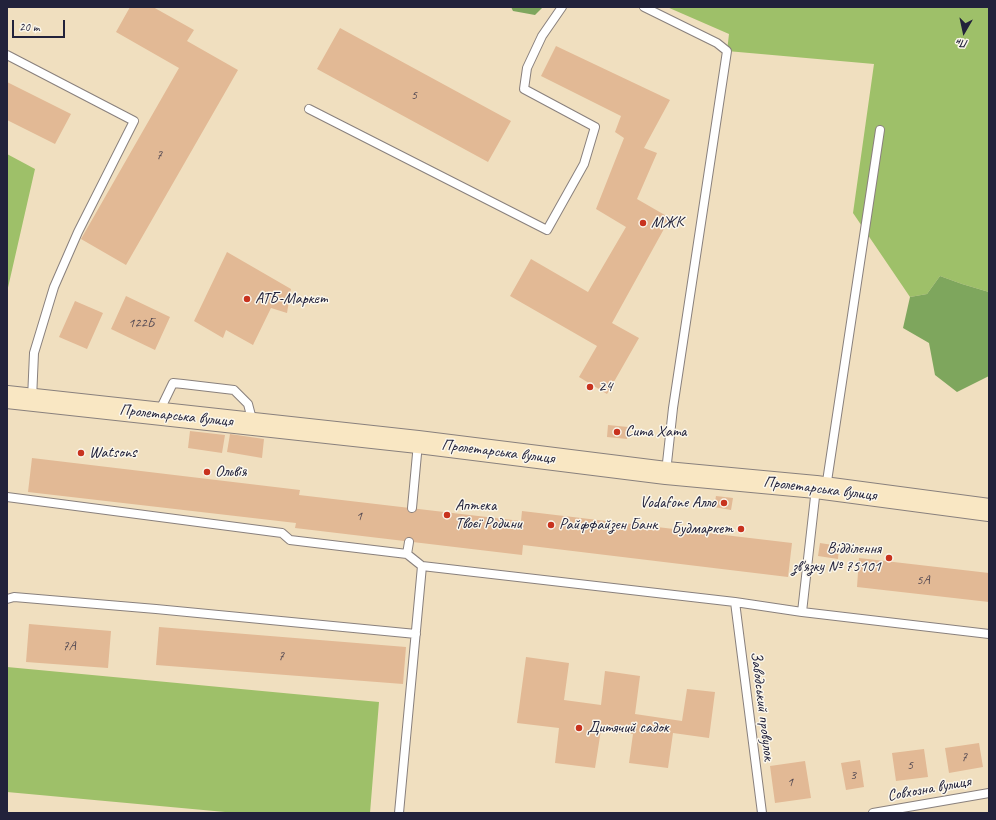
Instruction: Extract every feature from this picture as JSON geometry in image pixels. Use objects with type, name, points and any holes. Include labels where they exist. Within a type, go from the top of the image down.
[{"type":"street","name":"Пролетарська вулиця","points":[[7,397],[418,442],[666,473],[821,488],[989,510]]},
{"type":"lane","points":[[309,109],[547,230],[584,164],[595,127],[536,94],[524,89],[527,68],[542,36],[562,7]]},
{"type":"lane","points":[[644,7],[717,43],[727,50],[674,400],[666,473]]},
{"type":"lane","points":[[7,55],[134,121],[78,232],[54,287],[34,353],[32,400]]},
{"type":"lane","points":[[802,612],[880,130]]},
{"type":"lane","points":[[158,414],[173,383],[234,390],[248,404],[253,424]]},
{"type":"lane","points":[[412,508],[418,442]]},
{"type":"lane","points":[[7,498],[282,533],[290,540],[407,554],[422,566],[734,602],[802,612],[989,634]]},
{"type":"lane","points":[[407,554],[409,542]]},
{"type":"lane","points":[[399,813],[422,566]]},
{"type":"lane","points":[[7,600],[14,598],[156,609],[416,634]]},
{"type":"lane","name":"Заводський провулок","points":[[734,602],[762,813]]},
{"type":"lane","name":"Совхозна вулиця","points":[[873,813],[989,793]]},
{"type":"green space","points":[[511,7],[543,7],[535,15],[513,11]]},
{"type":"green space","points":[[667,7],[989,7],[989,292],[940,276],[927,294],[910,297],[853,213],[874,64],[727,51],[729,34]]},
{"type":"green space","points":[[7,154],[35,169],[7,292]]},
{"type":"green space","points":[[940,276],[989,292],[989,376],[957,392],[935,375],[929,343],[903,328],[910,297],[927,294]]},
{"type":"green space","points":[[7,667],[379,702],[370,813],[236,813],[7,792]]},
{"type":"building","points":[[130,7],[153,7],[194,30],[187,41],[238,70],[126,265],[81,239],[179,68],[116,32]]},
{"type":"building","points":[[340,28],[511,121],[488,162],[317,69]]},
{"type":"building","name":"МЖК","points":[[556,46],[670,100],[644,148],[657,153],[637,199],[670,218],[612,323],[639,338],[607,394],[579,377],[597,346],[510,296],[531,259],[588,292],[626,227],[596,209],[624,138],[615,132],[621,116],[541,76]]},
{"type":"building","points":[[7,82],[71,114],[55,144],[7,120]]},
{"type":"building","name":"АТБ-Маркет","points":[[227,252],[291,289],[287,313],[271,308],[253,345],[226,330],[223,338],[194,321]]},
{"type":"building","points":[[126,296],[170,317],[155,350],[111,329]]},
{"type":"building","points":[[75,301],[103,313],[87,349],[59,337]]},
{"type":"building","name":"Сита Хата","points":[[608,425],[628,427],[627,439],[607,437]]},
{"type":"building","points":[[190,431],[225,435],[222,453],[188,448]]},
{"type":"building","points":[[230,434],[264,439],[262,458],[227,452]]},
{"type":"building","points":[[32,458],[300,490],[299,495],[521,521],[522,511],[792,543],[788,577],[523,545],[522,555],[295,528],[296,523],[28,492]]},
{"type":"building","name":"Vodafone Алло","points":[[716,496],[733,498],[731,510],[714,507]]},
{"type":"building","points":[[820,543],[839,546],[838,559],[818,556]]},
{"type":"building","points":[[859,558],[989,573],[989,602],[857,587]]},
{"type":"building","points":[[29,624],[111,631],[108,668],[26,662]]},
{"type":"building","points":[[159,627],[406,647],[403,684],[156,665]]},
{"type":"building","points":[[526,657],[569,663],[564,700],[601,705],[605,671],[640,676],[635,714],[682,721],[687,689],[715,692],[709,738],[673,733],[668,768],[629,763],[633,734],[601,730],[595,768],[555,763],[559,728],[517,723]]},
{"type":"building","points":[[979,743],[983,767],[949,773],[945,748]]},
{"type":"building","points":[[924,749],[928,777],[896,781],[892,753]]},
{"type":"building","points":[[860,760],[864,787],[846,790],[841,763]]},
{"type":"building","points":[[805,761],[811,798],[775,803],[770,766]]},
{"type":"place","name":"МЖК","points":[[643,223]]},
{"type":"place","name":"АТБ-Маркет","points":[[247,299]]},
{"type":"place","name":"24","points":[[590,387]]},
{"type":"place","name":"Сита Хата","points":[[617,432]]},
{"type":"place","name":"Watsons","points":[[81,453]]},
{"type":"place","name":"Ольвія","points":[[207,472]]},
{"type":"place","name":"Vodafone Алло","points":[[724,503]]},
{"type":"place","name":"Аптека Твоєї Родини","points":[[447,515]]},
{"type":"place","name":"Райффайзен Банк","points":[[551,525]]},
{"type":"place","name":"Будмаркет","points":[[741,529]]},
{"type":"place","name":"Відділення зв'язку № 75101","points":[[889,558]]},
{"type":"place","name":"Дитячий садок","points":[[579,728]]}]
